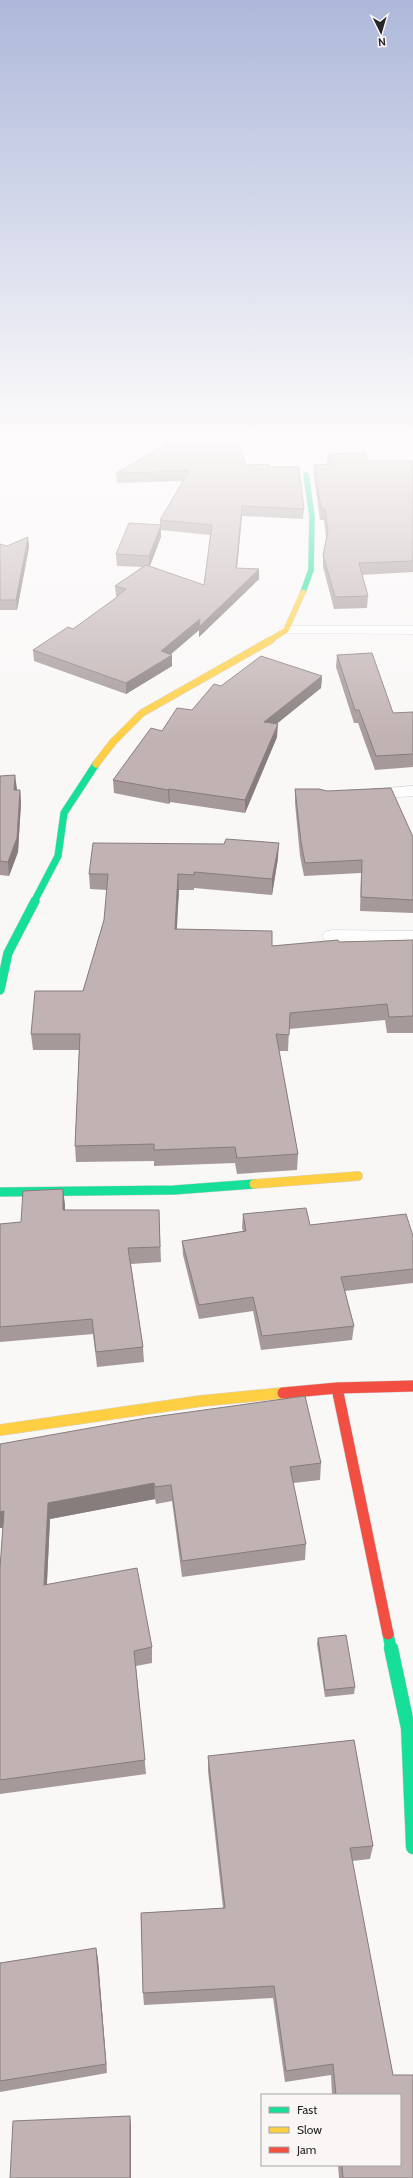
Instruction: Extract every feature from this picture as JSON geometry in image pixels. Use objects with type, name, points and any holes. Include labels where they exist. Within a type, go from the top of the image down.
[{"type":"street","points":[[0,990],[8,953],[58,856],[64,813],[87,776],[113,742],[142,713],[258,649],[286,630],[296,611],[311,570],[312,538]]},
{"type":"street","points":[[286,630],[413,630]]},
{"type":"street","points":[[350,796],[413,791]]},
{"type":"street","points":[[332,936],[413,936]]},
{"type":"street","points":[[0,1192],[174,1190],[358,1176]]},
{"type":"street","points":[[0,1430],[201,1401],[337,1388],[413,1386]]},
{"type":"street","points":[[337,1388],[408,1728],[413,1847]]},
{"type":"building","points":[[28,538],[16,600],[0,600],[0,544],[7,546]]},
{"type":"building","points":[[123,538],[156,538],[149,556],[116,554]]},
{"type":"building","points":[[210,538],[239,538],[236,568],[259,569],[199,627],[200,619],[161,651],[172,655],[126,683],[33,650],[68,627],[73,629],[113,600],[126,589],[115,586],[146,565],[204,585]]},
{"type":"building","points":[[327,538],[413,538],[413,561],[359,563],[368,596],[335,597],[323,555]]},
{"type":"building","points":[[372,653],[393,713],[413,712],[413,754],[376,756],[359,710],[355,710],[337,655]]},
{"type":"building","points":[[261,656],[322,676],[264,722],[278,724],[245,800],[168,790],[113,780],[151,728],[162,731],[177,708],[192,710],[214,684],[221,686]]},
{"type":"building","points":[[15,775],[14,790],[20,790],[17,838],[8,862],[0,861],[0,776]]},
{"type":"building","points":[[391,788],[413,837],[413,900],[361,897],[362,860],[305,863],[295,789],[319,789],[327,791]]},
{"type":"building","points":[[226,839],[279,843],[272,879],[194,872],[194,875],[178,874],[175,929],[272,931],[272,946],[338,940],[339,942],[413,940],[413,1016],[389,1017],[387,1004],[290,1013],[289,1035],[276,1034],[298,1154],[237,1158],[235,1147],[154,1150],[154,1144],[75,1146],[80,1034],[31,1034],[35,991],[83,991],[104,920],[108,874],[89,874],[93,843],[224,844]]},
{"type":"building","points":[[63,1189],[63,1210],[159,1210],[160,1247],[128,1248],[143,1347],[96,1352],[92,1319],[0,1327],[0,1224],[21,1222],[23,1191]]},
{"type":"building","points":[[306,1208],[310,1225],[406,1214],[413,1236],[413,1269],[341,1277],[354,1326],[262,1336],[253,1297],[199,1305],[182,1241],[246,1231],[243,1214]]},
{"type":"building","points":[[305,1396],[321,1463],[290,1467],[306,1544],[182,1561],[171,1485],[155,1487],[154,1483],[48,1503],[44,1585],[137,1568],[152,1647],[134,1651],[145,1760],[0,1780],[0,1568],[4,1511],[0,1512],[0,1444],[146,1418]]},
{"type":"building","points":[[346,1635],[355,1687],[325,1690],[318,1638]]},
{"type":"building","points":[[354,1740],[373,1846],[350,1848],[393,2075],[413,2075],[413,2178],[343,2178],[342,2166],[401,2166],[401,2094],[336,2094],[333,2064],[286,2071],[274,1986],[143,1993],[141,1913],[225,1908],[208,1756]]},
{"type":"building","points":[[96,1948],[106,2064],[0,2081],[0,1963]]},
{"type":"building","points":[[130,2116],[130,2178],[10,2178],[13,2121]]},
{"type":"traffic: fast","points":[[303,592],[311,570],[312,538]]},
{"type":"traffic: fast","points":[[0,990],[8,953],[58,856],[64,813],[96,764]]},
{"type":"traffic: fast","points":[[0,1192],[174,1190],[254,1184]]},
{"type":"traffic: fast","points":[[388,1634],[408,1728],[413,1847]]},
{"type":"traffic: slow","points":[[96,764],[113,742],[142,713],[258,649],[286,630],[303,592]]},
{"type":"traffic: slow","points":[[254,1184],[358,1176]]},
{"type":"traffic: slow","points":[[0,1430],[201,1401],[283,1393]]},
{"type":"traffic: jam","points":[[283,1393],[337,1388],[413,1386]]},
{"type":"traffic: jam","points":[[337,1388],[388,1634]]}]
